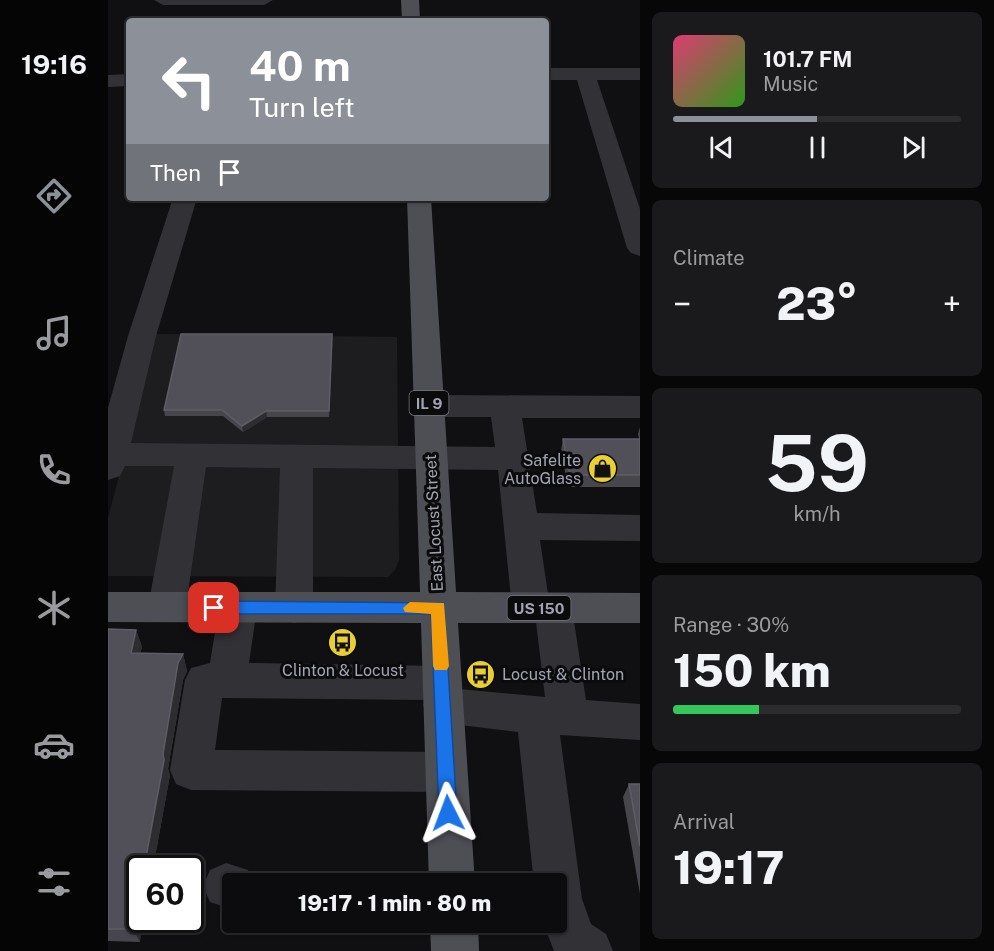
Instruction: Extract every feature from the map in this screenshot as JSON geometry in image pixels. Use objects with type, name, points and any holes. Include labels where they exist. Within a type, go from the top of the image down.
[{"type":"main road","points":[[410,0],[411,18]]},
{"type":"main road","name":"East Locust Street","points":[[419,201],[451,873]]},
{"type":"main road","name":"US 150","points":[[108,607],[640,608]]},
{"type":"main road","points":[[454,933],[455,951]]},
{"type":"street","points":[[163,0],[264,0]]},
{"type":"street","points":[[585,74],[640,248]]},
{"type":"street","points":[[549,75],[640,74]]},
{"type":"street","points":[[108,81],[126,80]]},
{"type":"street","points":[[184,201],[142,336],[110,461],[192,454],[513,459]]},
{"type":"street","points":[[429,406],[640,407]]},
{"type":"street","points":[[505,407],[521,526],[542,608],[553,717],[557,873]]},
{"type":"street","points":[[167,607],[192,454]]},
{"type":"street","points":[[294,608],[297,455]]},
{"type":"street","points":[[521,526],[640,528]]},
{"type":"street","points":[[227,680],[238,608]]},
{"type":"street","points":[[446,772],[191,770],[205,680],[442,694],[553,717],[640,722]]},
{"type":"street","points":[[567,924],[573,940],[589,951]]},
{"type":"shaded area","points":[[156,334],[397,337],[399,560],[395,570],[388,577],[108,576],[108,518]]},
{"type":"building","points":[[181,334],[332,334],[329,411],[266,411],[242,426],[222,410],[164,410]]},
{"type":"building","name":"Safelite AutoGlass","points":[[563,439],[640,439],[640,475],[570,475]]},
{"type":"building","points":[[108,629],[136,630],[131,653],[183,654],[178,663],[163,754],[164,760],[146,855],[126,855],[126,929],[108,929]]},
{"type":"building","points":[[629,784],[640,784],[640,846]]},
{"type":"slow traffic","points":[[410,608],[439,608],[441,666]]},
{"type":"place","name":"Safelite AutoGlass","points":[[602,469]]},
{"type":"place","name":"Clinton & Locust","points":[[343,642]]},
{"type":"place","name":"Locust & Clinton","points":[[481,674]]},
{"type":"route","points":[[214,608],[439,608],[448,813]]}]
